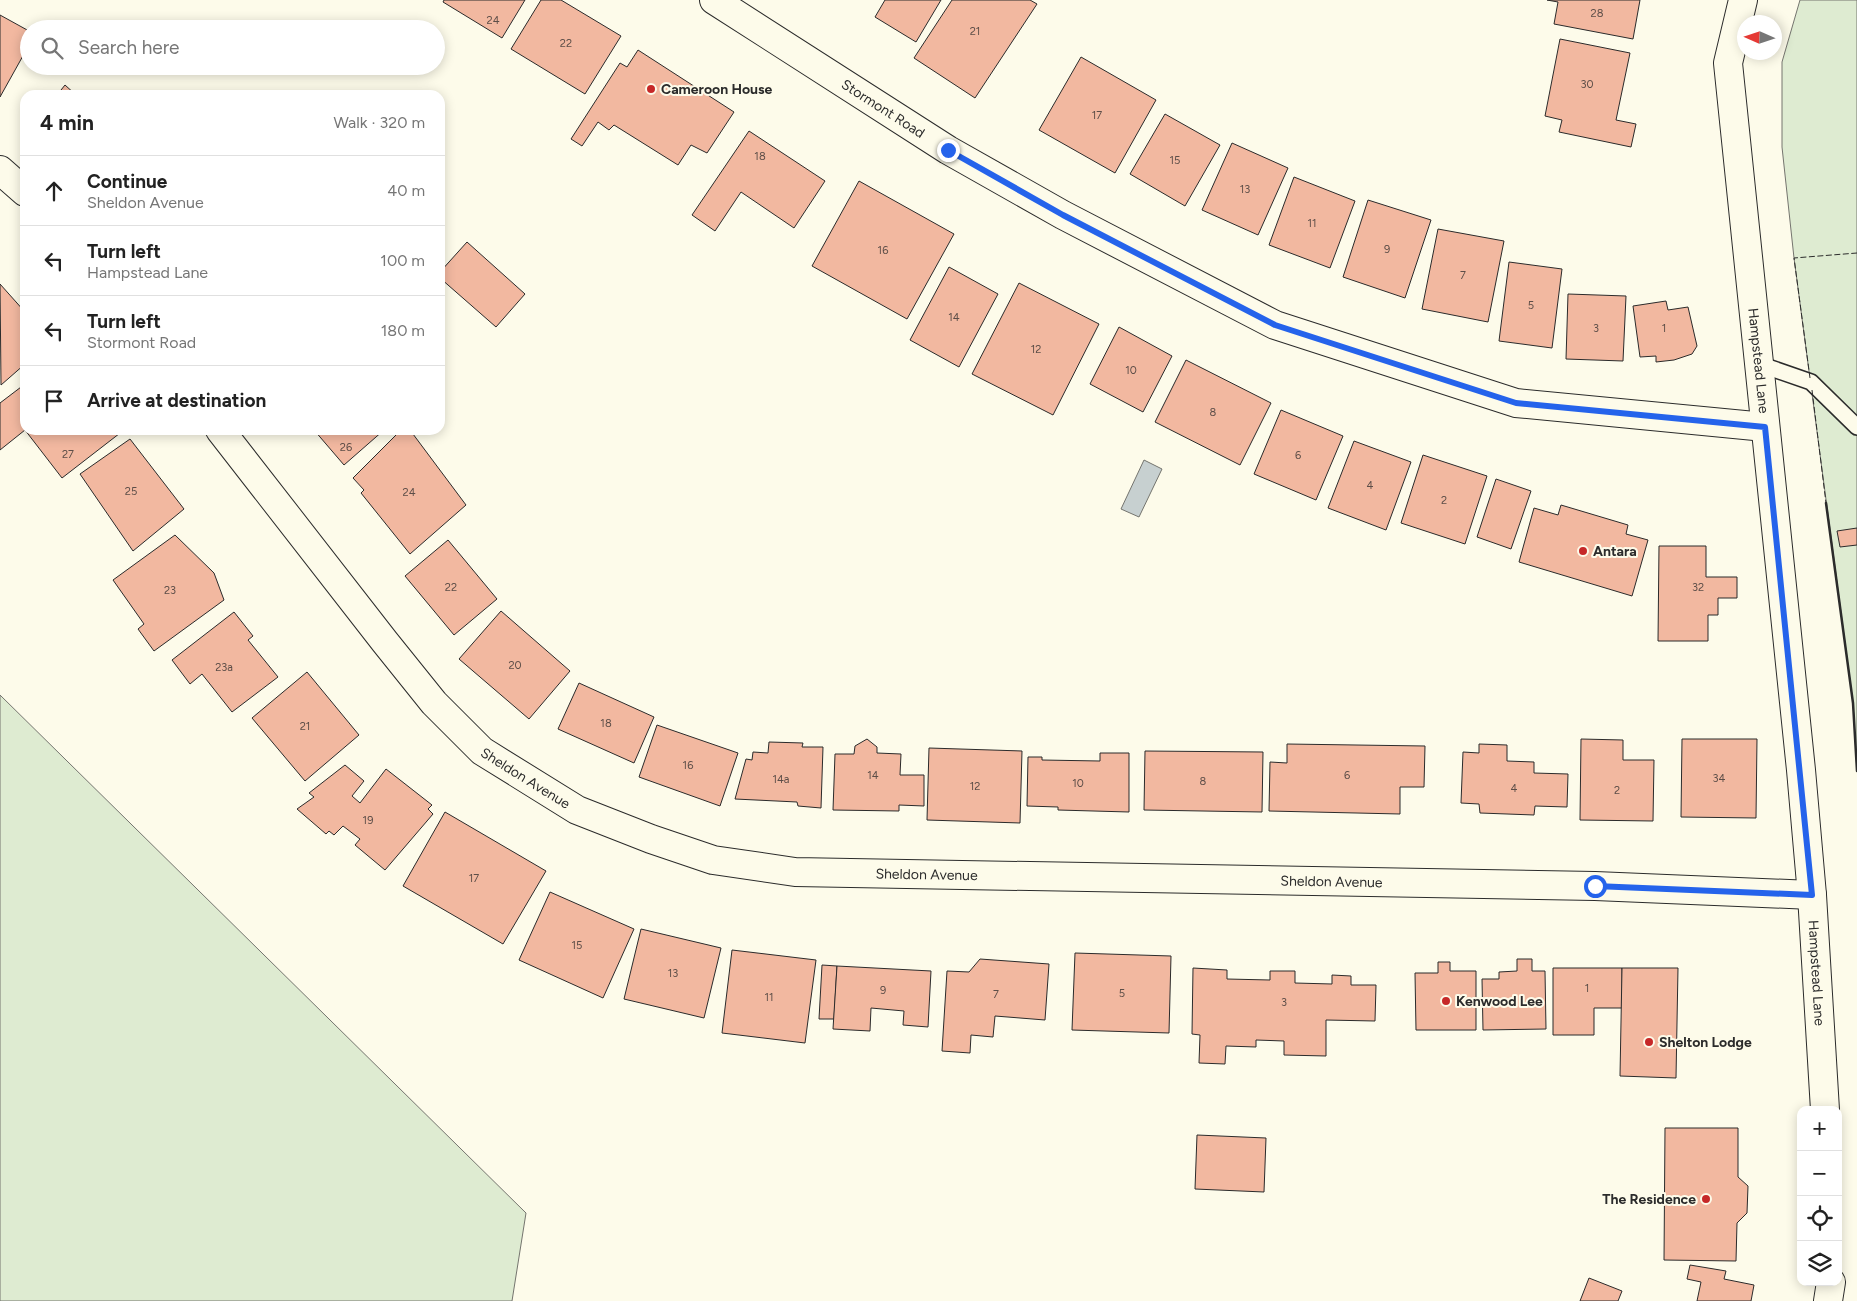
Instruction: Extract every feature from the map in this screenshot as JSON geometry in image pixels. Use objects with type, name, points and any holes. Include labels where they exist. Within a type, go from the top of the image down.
[{"type":"street","name":"Stormont Road","points":[[714,0],[948,150],[1063,215],[1275,325],[1516,403],[1765,427]]},
{"type":"street","name":"Hampstead Lane","points":[[1743,0],[1728,63],[1760,364],[1812,895],[1825,1106]]},
{"type":"street","points":[[0,170],[20,188]]},
{"type":"street","name":"Sheldon Avenue","points":[[224,435],[434,703],[482,751],[577,810],[713,860],[795,872],[1595,886],[1812,895]]},
{"type":"street","points":[[1828,1301],[1830,1286]]},
{"type":"lane","points":[[1760,364],[1811,382],[1857,427]]},
{"type":"green space","points":[[1800,0],[1857,0],[1857,771],[1853,703],[1794,258],[1782,147],[1782,62]]},
{"type":"green space","points":[[0,695],[526,1213],[512,1301],[0,1301]]},
{"type":"shaded area","points":[[1144,460],[1162,469],[1139,517],[1121,509]]},
{"type":"building","points":[[444,0],[525,0],[502,38],[443,2]]},
{"type":"building","points":[[541,0],[561,0],[621,36],[585,94],[511,49]]},
{"type":"building","points":[[885,0],[941,0],[916,42],[875,17]]},
{"type":"building","points":[[952,0],[1030,0],[1037,4],[975,98],[914,58]]},
{"type":"building","points":[[1547,0],[1640,0],[1633,39],[1554,24],[1558,2]]},
{"type":"building","points":[[0,15],[20,26],[20,61],[0,97]]},
{"type":"building","points":[[1560,39],[1630,53],[1616,120],[1636,124],[1631,147],[1559,132],[1562,120],[1545,116]]},
{"type":"building","name":"Cameroon House","points":[[638,50],[734,112],[707,153],[691,145],[678,165],[614,125],[609,130],[598,122],[582,146],[571,139],[620,63],[627,67]]},
{"type":"building","points":[[1081,57],[1156,100],[1115,173],[1039,130]]},
{"type":"building","points":[[65,85],[70,90],[61,90]]},
{"type":"building","points":[[1165,114],[1220,145],[1185,206],[1130,174]]},
{"type":"building","points":[[749,131],[825,181],[794,228],[741,192],[715,231],[692,215]]},
{"type":"building","points":[[1232,143],[1288,168],[1258,235],[1202,210]]},
{"type":"building","points":[[1294,177],[1355,201],[1330,268],[1269,245]]},
{"type":"building","points":[[859,181],[954,234],[907,319],[812,266]]},
{"type":"building","points":[[1368,200],[1431,220],[1405,298],[1343,277]]},
{"type":"building","points":[[1438,229],[1504,241],[1488,322],[1422,309]]},
{"type":"building","points":[[467,242],[525,294],[496,327],[445,282],[445,266]]},
{"type":"building","points":[[1509,262],[1562,269],[1552,348],[1499,341]]},
{"type":"building","points":[[949,267],[998,294],[959,367],[910,340]]},
{"type":"building","points":[[1019,283],[1099,324],[1053,415],[972,374]]},
{"type":"building","points":[[0,284],[20,306],[20,368],[1,385]]},
{"type":"building","points":[[1568,294],[1626,296],[1623,361],[1566,359]]},
{"type":"building","points":[[1666,301],[1668,310],[1688,307],[1697,346],[1692,354],[1674,360],[1656,362],[1656,356],[1640,357],[1633,306]]},
{"type":"building","points":[[1119,327],[1172,356],[1143,412],[1090,384]]},
{"type":"building","points":[[1186,360],[1271,403],[1240,465],[1155,422]]},
{"type":"building","points":[[20,388],[20,434],[0,450],[0,403]]},
{"type":"building","points":[[1281,410],[1343,436],[1316,500],[1254,474]]},
{"type":"building","points":[[29,435],[118,435],[62,478]]},
{"type":"building","points":[[318,435],[378,435],[344,465]]},
{"type":"building","points":[[396,435],[414,435],[466,505],[410,554],[361,493],[364,490],[353,478]]},
{"type":"building","points":[[130,439],[184,509],[133,551],[80,474]]},
{"type":"building","points":[[1354,441],[1411,462],[1386,530],[1328,508]]},
{"type":"building","points":[[1423,455],[1487,476],[1465,544],[1401,523]]},
{"type":"building","points":[[1496,479],[1531,491],[1511,549],[1477,537]]},
{"type":"building","name":"Antara","points":[[1561,505],[1628,525],[1626,534],[1648,540],[1632,596],[1519,562],[1534,508],[1558,515]]},
{"type":"building","points":[[1857,528],[1857,545],[1840,547],[1837,531]]},
{"type":"building","points":[[175,535],[214,573],[224,600],[154,651],[138,629],[144,624],[113,580]]},
{"type":"building","points":[[448,540],[497,599],[454,635],[405,576]]},
{"type":"building","points":[[1659,546],[1706,546],[1706,577],[1737,577],[1737,598],[1718,598],[1718,615],[1708,615],[1708,641],[1658,641]]},
{"type":"building","points":[[501,611],[570,671],[529,719],[459,659]]},
{"type":"building","points":[[234,612],[253,636],[248,640],[278,677],[232,712],[202,674],[190,684],[172,660]]},
{"type":"building","points":[[307,672],[359,735],[305,781],[252,718]]},
{"type":"building","points":[[579,683],[654,717],[634,763],[558,729]]},
{"type":"building","points":[[657,725],[738,753],[720,806],[639,777]]},
{"type":"building","points":[[867,739],[877,747],[877,753],[901,754],[900,775],[924,775],[924,806],[899,805],[899,811],[833,810],[835,754],[854,754],[855,746]]},
{"type":"building","points":[[1581,739],[1623,740],[1623,760],[1654,760],[1653,821],[1580,820]]},
{"type":"building","points":[[1682,739],[1757,739],[1756,818],[1681,817]]},
{"type":"building","points":[[769,742],[803,743],[802,747],[823,747],[821,808],[798,806],[797,802],[735,799],[746,759],[752,760],[753,752],[768,753]]},
{"type":"building","points":[[1287,744],[1425,746],[1424,787],[1400,787],[1400,814],[1269,811],[1270,762],[1287,763]]},
{"type":"building","points":[[1479,744],[1507,745],[1507,761],[1534,762],[1534,773],[1568,774],[1567,807],[1535,806],[1534,815],[1480,813],[1479,804],[1461,803],[1463,752],[1479,753]]},
{"type":"building","points":[[929,748],[1022,751],[1020,823],[927,820]]},
{"type":"building","points":[[1145,751],[1263,752],[1262,812],[1144,810]]},
{"type":"building","points":[[1100,753],[1129,753],[1129,812],[1058,810],[1058,807],[1027,806],[1028,757],[1042,757],[1042,760],[1100,761]]},
{"type":"building","points":[[345,765],[364,781],[352,796],[360,803],[386,769],[432,805],[428,809],[433,814],[385,870],[355,845],[360,839],[343,826],[334,835],[329,831],[326,834],[297,809],[314,797],[309,793]]},
{"type":"building","points":[[445,812],[546,871],[503,944],[403,886]]},
{"type":"building","points":[[550,892],[634,929],[603,998],[519,960]]},
{"type":"building","points":[[641,929],[721,948],[704,1018],[624,999]]},
{"type":"building","points":[[732,950],[816,960],[805,1043],[722,1033]]},
{"type":"building","points":[[1075,953],[1171,956],[1169,1033],[1072,1030]]},
{"type":"building","points":[[980,959],[1049,964],[1045,1020],[995,1016],[993,1037],[971,1035],[970,1053],[942,1051],[947,971],[969,972]]},
{"type":"building","points":[[1517,959],[1532,959],[1532,971],[1545,971],[1546,1029],[1483,1030],[1482,979],[1499,979],[1499,972],[1517,971]]},
{"type":"building","name":"Kenwood Lee","points":[[1438,962],[1450,962],[1450,971],[1476,971],[1476,1030],[1416,1030],[1415,973],[1438,973]]},
{"type":"building","points":[[822,965],[837,966],[834,1019],[819,1019]]},
{"type":"building","points":[[837,966],[931,971],[928,1027],[903,1025],[904,1011],[871,1008],[870,1031],[833,1029]]},
{"type":"building","points":[[1193,968],[1227,970],[1227,979],[1270,980],[1270,971],[1295,971],[1295,983],[1332,984],[1332,975],[1351,976],[1351,985],[1376,985],[1375,1021],[1326,1020],[1326,1056],[1284,1055],[1284,1041],[1256,1040],[1256,1047],[1226,1046],[1225,1064],[1199,1063],[1200,1035],[1192,1034]]},
{"type":"building","points":[[1553,968],[1622,968],[1622,1008],[1594,1008],[1594,1035],[1553,1035]]},
{"type":"building","name":"Shelton Lodge","points":[[1622,968],[1678,968],[1676,1078],[1620,1076]]},
{"type":"building","name":"The Residence","points":[[1665,1128],[1738,1128],[1738,1177],[1748,1186],[1747,1213],[1737,1223],[1736,1261],[1664,1260]]},
{"type":"building","points":[[1197,1135],[1266,1138],[1264,1192],[1195,1189]]},
{"type":"building","points":[[1690,1265],[1726,1271],[1724,1279],[1754,1285],[1751,1301],[1697,1301],[1701,1282],[1687,1279]]},
{"type":"building","points":[[1589,1278],[1622,1291],[1618,1301],[1580,1301]]},
{"type":"fence","points":[[1810,378],[1794,258],[1857,253]]},
{"type":"fence","points":[[1812,390],[1826,503]]},
{"type":"wall","points":[[1826,503],[1853,703],[1857,771]]},
{"type":"place","name":"Cameroon House","points":[[651,89]]},
{"type":"place","name":"Antara","points":[[1583,551]]},
{"type":"place","name":"Kenwood Lee","points":[[1446,1001]]},
{"type":"place","name":"Shelton Lodge","points":[[1649,1042]]},
{"type":"place","name":"The Residence","points":[[1706,1199]]},
{"type":"route","points":[[948,150],[1063,215],[1275,325],[1516,403],[1765,427],[1802,770],[1812,895],[1595,886]]}]
